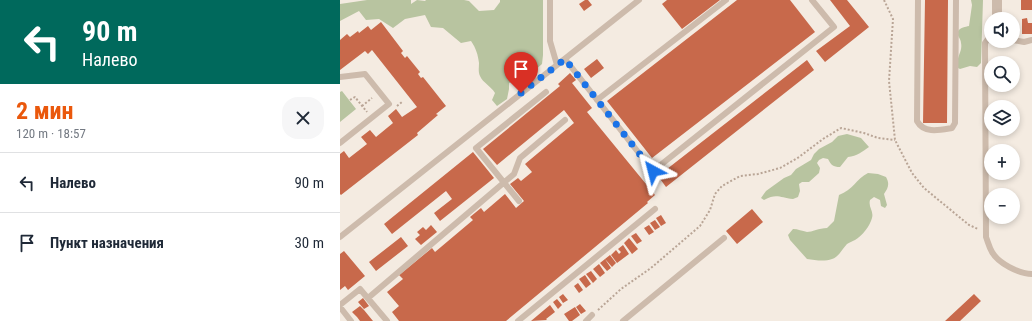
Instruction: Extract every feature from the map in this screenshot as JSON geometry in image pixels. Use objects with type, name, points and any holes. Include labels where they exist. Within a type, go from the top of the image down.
[{"type":"street","points":[[997,0],[997,12]]},
{"type":"lane","points":[[550,0],[550,41],[557,65]]},
{"type":"lane","points":[[340,237],[639,0]]},
{"type":"lane","points":[[597,100],[726,0]]},
{"type":"lane","points":[[565,59],[653,171],[834,27],[812,0]]},
{"type":"lane","points":[[918,0],[917,121],[920,126],[926,129],[938,130],[952,128],[955,123],[956,0]]},
{"type":"lane","points":[[1020,41],[1032,40]]},
{"type":"lane","points":[[985,48],[986,237],[992,253],[1009,267],[1025,274],[1032,274]]},
{"type":"lane","points":[[340,77],[365,74],[389,104],[340,143]]},
{"type":"lane","points":[[519,201],[476,148],[546,92]]},
{"type":"lane","points":[[368,298],[514,174],[520,158],[565,120]]},
{"type":"lane","points":[[518,321],[655,209]]},
{"type":"lane","points":[[623,321],[724,238]]},
{"type":"lane","points":[[351,321],[340,306],[360,289],[387,321]]},
{"type":"lane","points":[[586,321],[592,315]]},
{"type":"path","points":[[350,100],[354,97],[372,118]]},
{"type":"path","points":[[362,106],[372,98]]},
{"type":"path","points":[[592,315],[621,288],[651,268],[700,226],[710,210],[715,194],[722,186],[734,179],[740,176],[758,174],[780,168],[841,128],[878,138],[895,140]]},
{"type":"green space","points":[[367,0],[411,0],[411,4],[417,0],[464,0],[469,1],[479,11],[494,10],[500,0],[543,0],[542,64],[528,76],[509,83],[507,99],[497,106],[492,100],[495,93],[483,81],[479,74],[477,54],[471,41],[461,43],[443,28],[431,27],[425,15],[405,19],[393,28],[379,19],[366,20],[359,11],[340,21],[340,4]]},
{"type":"green space","points":[[971,0],[983,0],[981,63],[977,67],[970,66],[960,69],[958,68],[957,64],[961,49],[961,41],[958,36],[958,31],[963,27],[969,26],[972,5]]},
{"type":"green space","points":[[342,91],[356,109],[340,122],[340,92]]},
{"type":"green space","points":[[847,134],[861,138],[869,147],[857,155],[848,157],[840,167],[832,165],[828,159],[823,158],[819,160],[817,163],[820,168],[819,173],[809,182],[802,182],[799,184],[800,191],[798,197],[793,199],[775,196],[764,200],[761,198],[766,191],[811,160],[819,149],[832,142],[838,136]]},
{"type":"green space","points":[[868,173],[878,174],[886,177],[887,179],[888,186],[884,194],[887,205],[885,208],[881,206],[880,200],[874,197],[870,200],[872,213],[871,221],[860,236],[847,244],[839,255],[834,258],[823,261],[807,259],[790,240],[788,235],[793,229],[807,232],[827,228],[834,221],[839,195],[848,190],[860,178]]},
{"type":"building","points":[[585,0],[588,0],[592,5],[584,11],[579,4]]},
{"type":"building","points":[[667,0],[720,0],[682,29],[662,4]]},
{"type":"building","points":[[737,0],[790,0],[815,32],[652,158],[607,101]]},
{"type":"building","points":[[830,0],[847,0],[869,27],[825,62],[816,51],[850,26]]},
{"type":"building","points":[[925,0],[948,0],[947,123],[923,123]]},
{"type":"building","points":[[1021,0],[1032,0],[1032,10],[1021,10]]},
{"type":"building","points":[[1027,18],[1028,23],[1032,23],[1032,34],[1022,34],[1022,19]]},
{"type":"building","points":[[381,22],[403,51],[401,53],[405,58],[407,56],[420,72],[418,74],[421,78],[423,77],[446,106],[417,133],[418,135],[341,195],[340,154],[344,151],[349,158],[367,144],[361,137],[370,130],[376,137],[393,123],[388,116],[396,109],[402,117],[417,107],[372,50],[368,54],[365,51],[340,70],[340,40],[347,34],[350,37],[358,31],[359,33],[368,26],[371,30]]},
{"type":"building","points":[[597,59],[604,68],[591,78],[584,69]]},
{"type":"building","points":[[807,60],[814,70],[666,187],[658,176]]},
{"type":"building","points":[[570,73],[576,80],[572,83],[592,108],[587,112],[655,195],[647,202],[648,203],[506,321],[399,321],[392,312],[399,306],[387,292],[403,279],[399,275],[432,248],[435,252],[473,220],[470,217],[481,208],[484,212],[505,194],[516,208],[524,201],[510,184],[518,178],[521,181],[532,172],[525,164],[574,123],[564,110],[497,165],[483,149],[560,86],[558,84]]},
{"type":"building","points":[[473,152],[494,178],[440,221],[434,213],[452,199],[446,191],[392,234],[384,224]]},
{"type":"building","points":[[752,209],[763,222],[737,244],[726,231]]},
{"type":"building","points":[[661,215],[666,223],[661,226],[656,218]]},
{"type":"building","points":[[655,220],[660,227],[655,230],[650,223]]},
{"type":"building","points":[[431,225],[437,232],[421,245],[415,239],[420,235],[417,232],[423,227],[426,230]]},
{"type":"building","points":[[649,225],[654,232],[649,235],[644,228]]},
{"type":"building","points":[[636,233],[642,241],[637,244],[631,236]]},
{"type":"building","points":[[401,237],[408,246],[376,271],[369,262]]},
{"type":"building","points":[[629,238],[638,249],[632,254],[624,243]]},
{"type":"building","points":[[623,245],[629,254],[617,263],[611,255],[616,250],[619,254],[621,252],[618,249]]},
{"type":"building","points":[[344,251],[365,276],[348,290],[345,286],[340,290],[340,254]]},
{"type":"building","points":[[610,255],[616,263],[612,267],[605,259]]},
{"type":"building","points":[[605,259],[611,268],[607,271],[600,263]]},
{"type":"building","points":[[599,264],[605,273],[600,277],[593,269]]},
{"type":"building","points":[[591,271],[597,279],[593,283],[586,274]]},
{"type":"building","points":[[585,275],[591,284],[586,288],[579,279]]},
{"type":"building","points":[[578,283],[583,290],[579,293],[574,286]]},
{"type":"building","points":[[563,294],[568,300],[563,303],[559,297]]},
{"type":"building","points":[[974,294],[981,301],[960,321],[945,321]]},
{"type":"building","points":[[363,298],[369,306],[364,309],[358,302]]},
{"type":"building","points":[[557,299],[562,305],[558,309],[553,302]]},
{"type":"building","points":[[580,304],[586,311],[581,314],[576,307]]},
{"type":"building","points":[[550,305],[555,312],[546,319],[547,320],[531,321]]},
{"type":"building","points":[[360,306],[373,321],[360,321],[352,312]]},
{"type":"building","points":[[575,307],[580,315],[572,321],[569,321],[564,314]]},
{"type":"route","points":[[521,93],[565,59],[653,171]]}]
